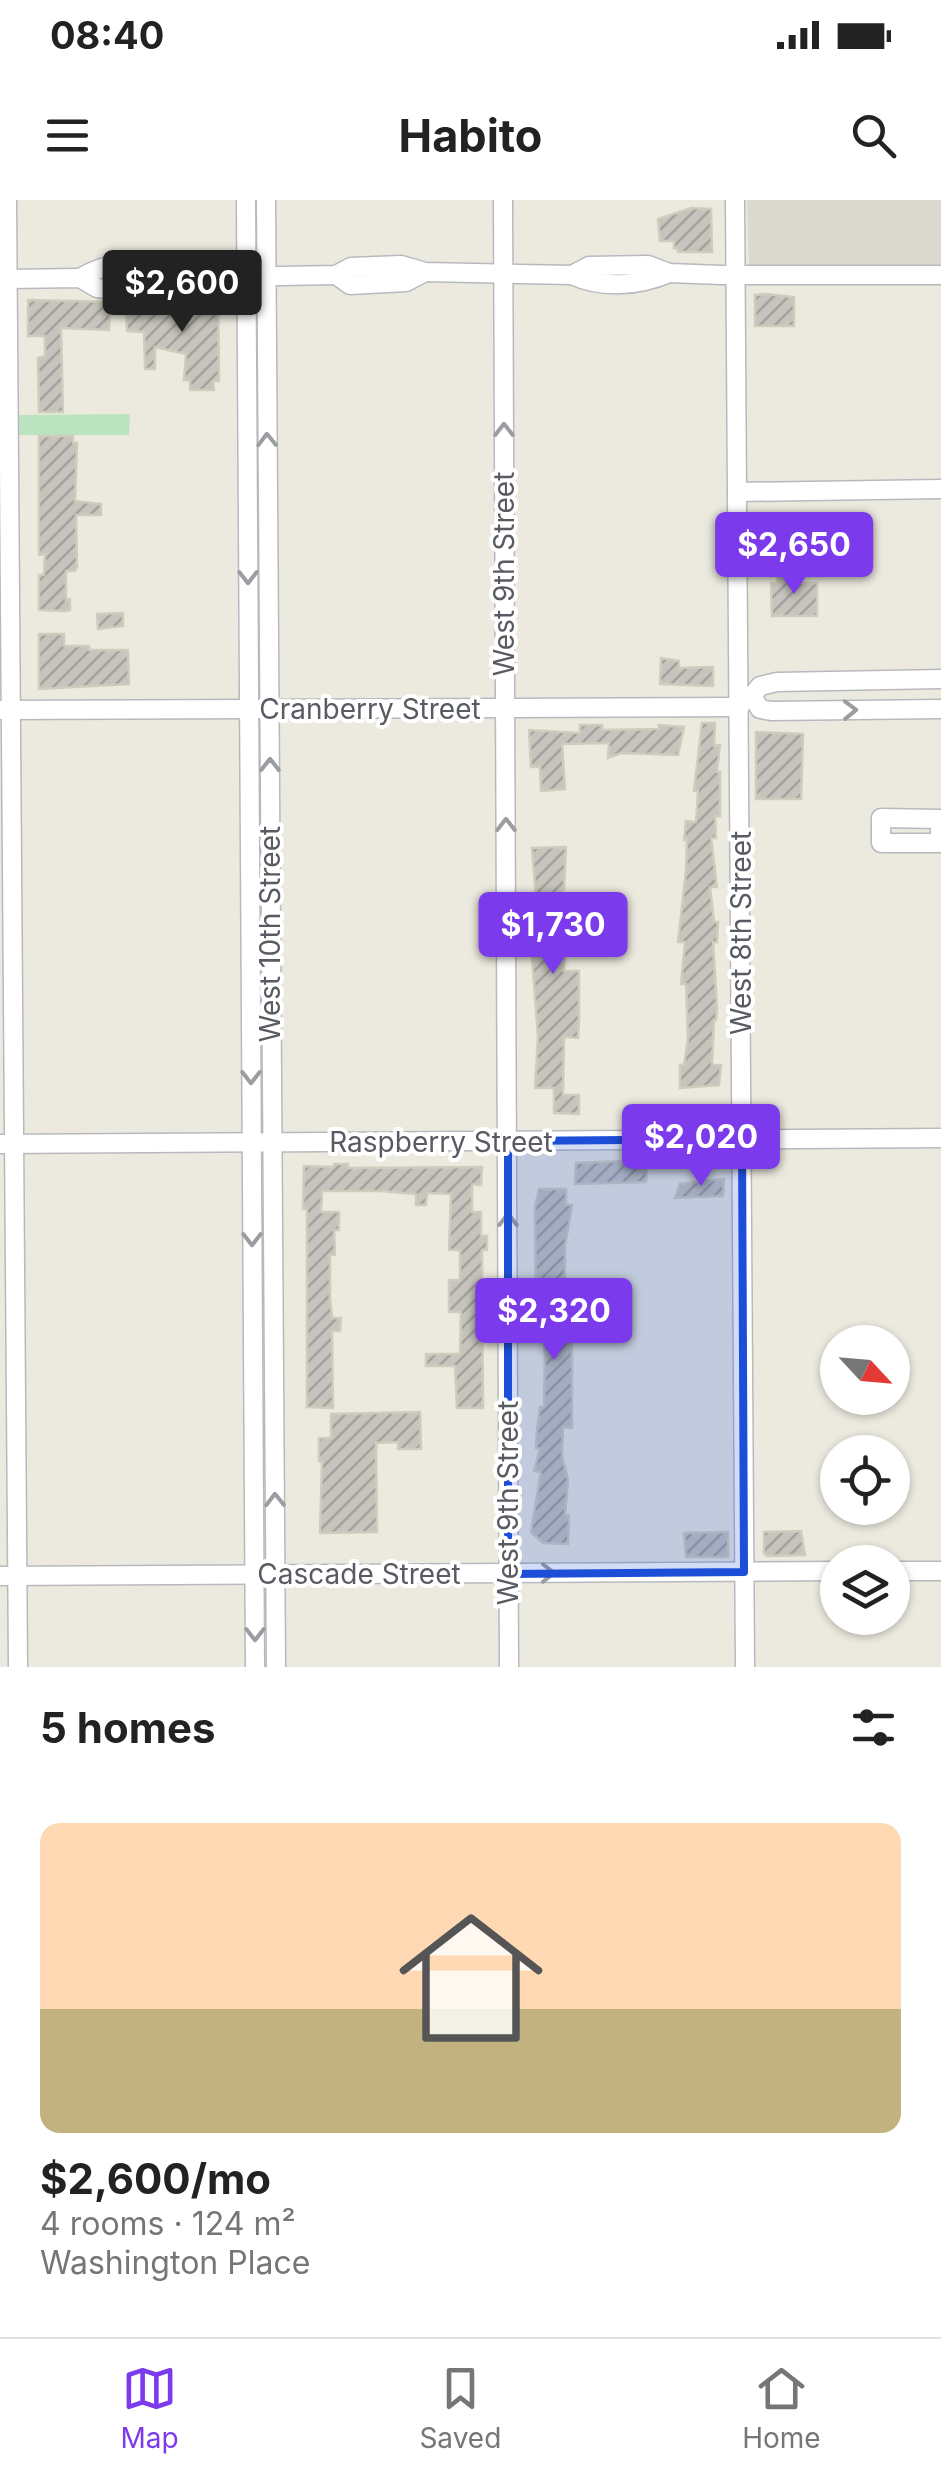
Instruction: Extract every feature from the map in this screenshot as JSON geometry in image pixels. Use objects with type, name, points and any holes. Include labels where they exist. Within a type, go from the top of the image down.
[{"type":"street","points":[[8,200],[9,1576],[18,1667]]},
{"type":"street","name":"West 10th Street","points":[[246,200],[256,276],[268,493],[276,1667]]},
{"type":"street","name":"West 10th Street","points":[[255,1667],[248,494],[256,276],[266,200]]},
{"type":"street","name":"West 9th Street","points":[[502,200],[508,1667]]},
{"type":"street","name":"West 8th Street","points":[[735,200],[737,492],[744,700],[745,1667]]},
{"type":"street","points":[[80,278],[100,266],[127,264],[155,266],[181,278]]},
{"type":"street","points":[[8,278],[80,278],[97,288],[127,291],[156,288],[181,278],[336,275],[350,285],[406,282],[425,272],[572,275],[588,282],[644,283],[668,273],[941,275]]},
{"type":"street","points":[[737,492],[941,489]]},
{"type":"street","points":[[248,494],[268,493]]},
{"type":"street","name":"Cranberry Street","points":[[744,700],[760,686],[777,682],[941,679]]},
{"type":"street","name":"Cranberry Street","points":[[6,710],[505,708],[744,700],[771,711],[941,709]]},
{"type":"street","points":[[250,926],[270,927]]},
{"type":"street","name":"Raspberry Street","points":[[8,1144],[941,1138]]},
{"type":"street","points":[[253,1422],[274,1422]]},
{"type":"street","points":[[910,1571],[941,1571]]},
{"type":"street","name":"Cascade Street","points":[[9,1576],[820,1572]]},
{"type":"highlighted area","points":[[742,1139],[744,1572],[508,1574],[508,1141]]},
{"type":"shaded area","points":[[747,200],[941,200],[941,268],[749,268]]},
{"type":"green space","points":[[130,414],[129,435],[19,435],[19,415]]},
{"type":"building","points":[[691,208],[711,209],[712,252],[678,252],[674,241],[660,241],[658,219]]},
{"type":"building","points":[[182,295],[218,296],[219,381],[213,381],[214,390],[190,390],[190,380],[184,380],[186,354],[155,347],[155,369],[145,369],[144,332],[127,331],[126,303],[183,303]]},
{"type":"building","points":[[755,295],[794,297],[794,326],[755,326]]},
{"type":"building","points":[[28,300],[111,302],[109,330],[61,328],[63,412],[39,412],[38,358],[45,356],[45,336],[28,336]]},
{"type":"building","points":[[39,436],[73,436],[73,443],[77,443],[75,501],[101,504],[101,515],[76,515],[77,567],[75,571],[66,571],[70,610],[65,611],[39,610],[39,575],[44,575],[45,554],[39,555]]},
{"type":"building","points":[[777,574],[799,574],[799,583],[817,583],[817,616],[772,616],[771,583],[777,583]]},
{"type":"building","points":[[123,613],[123,626],[98,629],[97,614]]},
{"type":"building","points":[[39,634],[64,634],[64,646],[128,650],[129,684],[39,689]]},
{"type":"building","points":[[661,658],[679,661],[679,668],[713,667],[713,686],[660,684]]},
{"type":"building","points":[[702,723],[715,723],[714,746],[720,745],[720,816],[715,816],[716,838],[711,838],[717,887],[710,887],[714,922],[718,922],[717,942],[713,942],[717,1008],[712,1065],[721,1065],[719,1085],[680,1088],[680,1065],[684,1065],[688,1039],[686,984],[681,984],[685,942],[678,942],[686,871],[687,839],[684,840],[686,821],[696,822],[698,791],[694,791]]},
{"type":"building","points":[[580,725],[602,725],[602,730],[684,727],[678,755],[621,753],[608,758],[609,743],[562,744],[565,789],[541,791],[540,767],[531,767],[529,730],[580,733]]},
{"type":"building","points":[[756,732],[803,734],[801,799],[756,799]]},
{"type":"building","points":[[566,847],[561,890],[566,916],[564,971],[579,971],[579,1020],[578,1038],[564,1037],[563,1095],[579,1095],[579,1114],[554,1113],[554,1088],[535,1088],[538,1037],[531,943],[536,898],[532,848]]},
{"type":"building","points":[[648,1160],[646,1182],[575,1184],[576,1163]]},
{"type":"building","points":[[348,1164],[348,1168],[482,1167],[481,1185],[472,1184],[472,1212],[481,1212],[481,1236],[487,1236],[487,1250],[482,1250],[483,1408],[457,1408],[455,1366],[426,1366],[426,1354],[460,1354],[461,1312],[449,1312],[449,1280],[460,1280],[460,1250],[449,1250],[451,1194],[427,1193],[426,1205],[416,1205],[416,1194],[380,1191],[322,1191],[321,1212],[339,1212],[339,1230],[334,1230],[335,1255],[330,1255],[330,1298],[332,1318],[341,1318],[340,1331],[332,1331],[333,1408],[307,1407],[304,1166]]},
{"type":"building","points":[[724,1179],[723,1196],[675,1198],[680,1184]]},
{"type":"building","points":[[539,1189],[566,1189],[566,1205],[572,1205],[565,1246],[568,1308],[585,1307],[586,1328],[572,1329],[572,1428],[563,1427],[568,1544],[543,1543],[531,1532],[541,1472],[534,1471],[540,1449],[536,1448],[537,1430],[540,1407],[544,1407],[545,1354],[543,1332],[539,1332],[540,1307],[536,1307],[535,1207]]},
{"type":"building","points":[[420,1412],[421,1449],[398,1449],[398,1442],[376,1443],[377,1532],[320,1533],[319,1438],[331,1438],[331,1414]]},
{"type":"building","points":[[801,1531],[805,1555],[764,1553],[764,1532]]},
{"type":"building","points":[[728,1532],[728,1557],[686,1557],[684,1533]]}]
